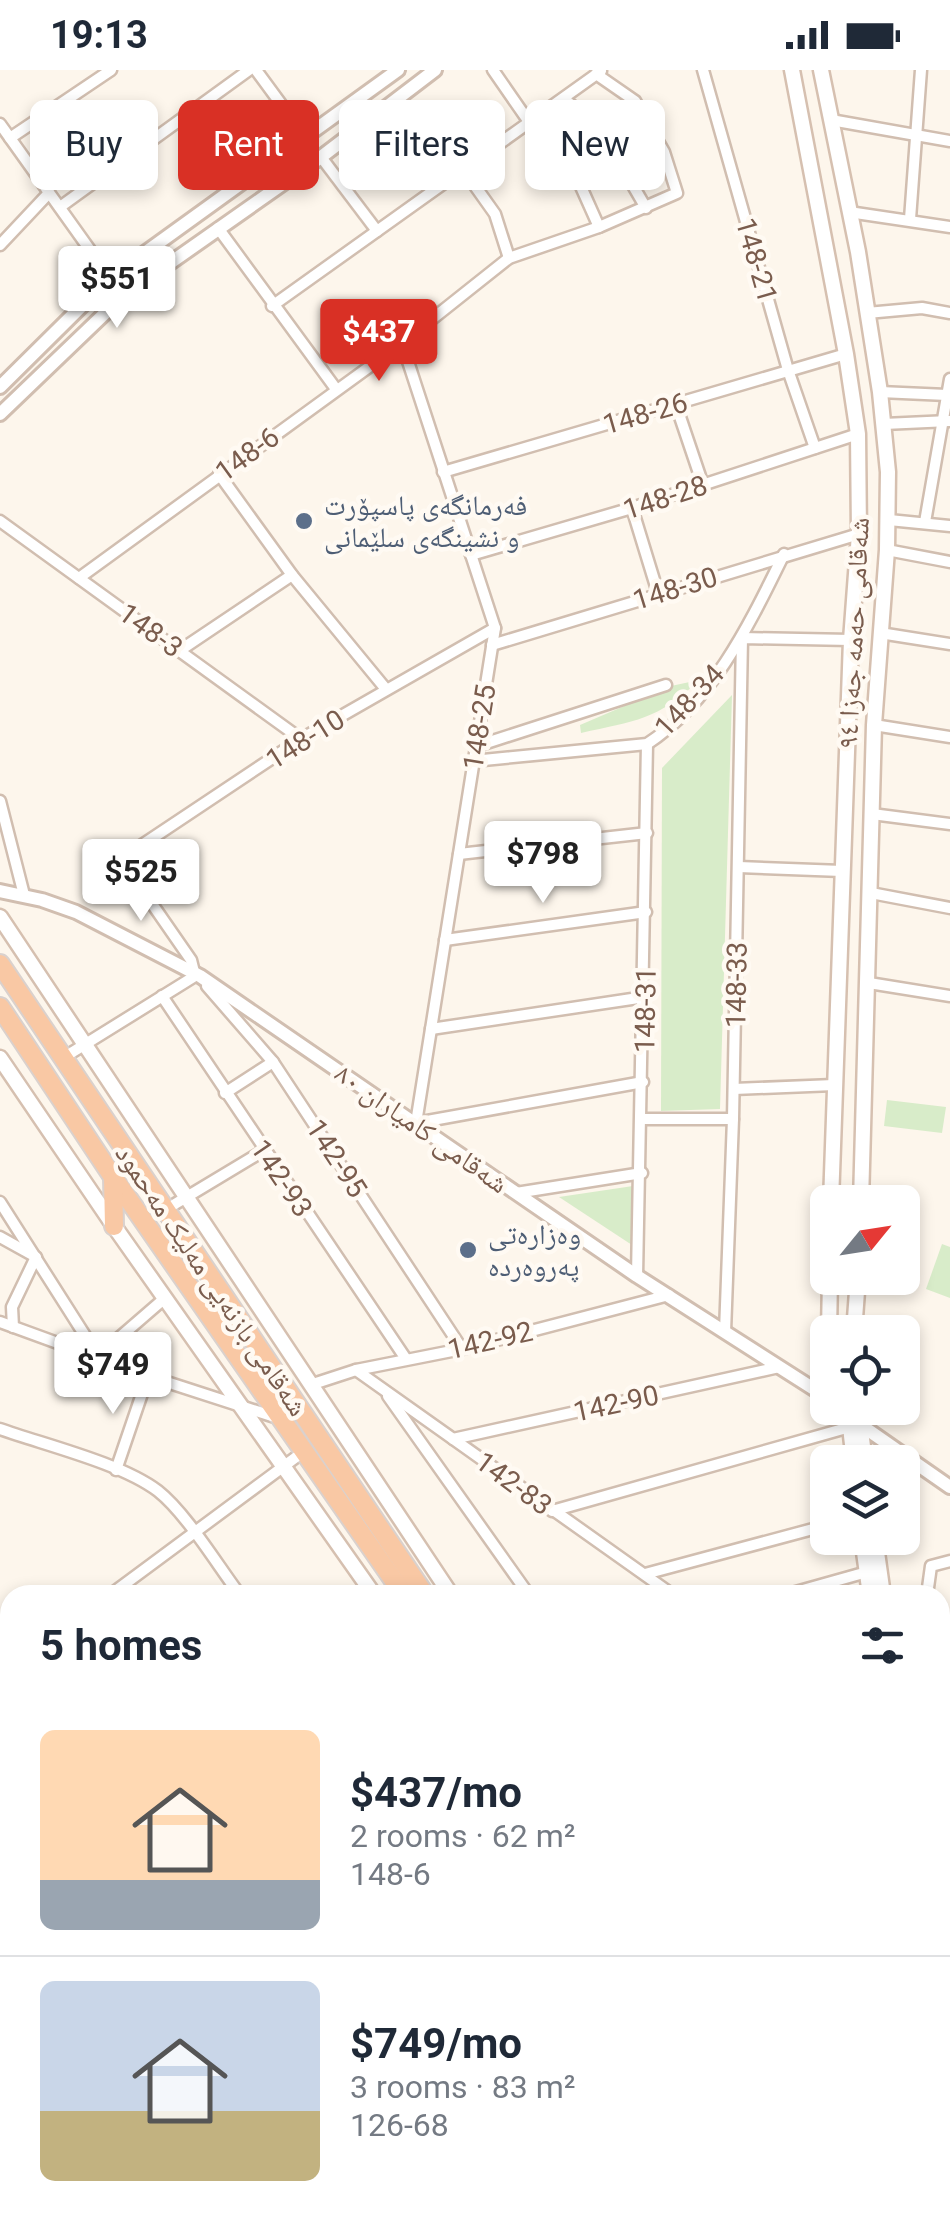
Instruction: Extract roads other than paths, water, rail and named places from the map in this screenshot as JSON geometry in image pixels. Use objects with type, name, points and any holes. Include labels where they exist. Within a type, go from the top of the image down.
[{"type":"highway","name":"شەقامی بازنەیی مەلیک مەحمود","points":[[0,964],[417,1585]]},
{"type":"highway","name":"شەقامی بازنەیی مەلیک مەحمود","points":[[0,1007],[112,1177],[396,1585]]},
{"type":"highway","points":[[112,1177],[114,1226]]},
{"type":"main road","name":"شەقامی حەمە جەزا ٩٤","points":[[792,70],[858,434],[859,534],[831,1185]]},
{"type":"main road","name":"شەقامی حەمە جەزا ٩٤","points":[[822,70],[880,392],[888,472],[887,550],[874,724],[862,1185]]},
{"type":"main road","points":[[859,472],[888,472]]},
{"type":"main road","points":[[0,917],[443,1585]]},
{"type":"main road","points":[[2,1065],[367,1585]]},
{"type":"main road","points":[[854,1445],[855,1426]]},
{"type":"main road","points":[[855,1426],[860,1445]]},
{"type":"main road","points":[[864,1555],[869,1585]]},
{"type":"main road","points":[[877,1555],[881,1585]]},
{"type":"street","points":[[10,138],[111,70]]},
{"type":"street","points":[[60,207],[252,70],[276,100]]},
{"type":"street","points":[[319,128],[398,70]]},
{"type":"street","points":[[0,414],[123,296],[322,156],[435,70]]},
{"type":"street","points":[[493,70],[525,116]]},
{"type":"street","name":"148-21","points":[[704,70],[788,370],[816,448]]},
{"type":"street","points":[[910,219],[920,70]]},
{"type":"street","points":[[600,72],[564,99],[599,126],[646,208]]},
{"type":"street","name":"148-6","points":[[79,578],[402,343],[509,258],[600,227],[677,192],[664,152],[634,102],[600,72]]},
{"type":"street","points":[[831,120],[950,140]]},
{"type":"street","points":[[0,124],[110,278]]},
{"type":"street","points":[[322,156],[377,231]]},
{"type":"street","points":[[0,387],[110,278],[233,190]]},
{"type":"street","points":[[272,306],[435,190]]},
{"type":"street","points":[[478,190],[495,214],[509,258]]},
{"type":"street","points":[[583,190],[600,227]]},
{"type":"street","points":[[0,245],[49,193]]},
{"type":"street","points":[[850,212],[950,226]]},
{"type":"street","points":[[218,228],[336,389]]},
{"type":"street","points":[[867,313],[922,308],[950,313]]},
{"type":"street","name":"148-25","points":[[402,343],[495,628],[416,1123]]},
{"type":"street","name":"148-26","points":[[443,472],[846,354]]},
{"type":"street","points":[[924,522],[946,421],[950,379]]},
{"type":"street","points":[[880,392],[948,395]]},
{"type":"street","points":[[676,405],[702,485]]},
{"type":"street","points":[[884,424],[946,421]]},
{"type":"street","name":"148-28","points":[[471,555],[632,508],[858,434]]},
{"type":"street","points":[[220,474],[292,575],[385,688]]},
{"type":"street","points":[[632,508],[658,594]]},
{"type":"street","points":[[888,520],[950,526]]},
{"type":"street","name":"148-3","points":[[0,521],[302,740]]},
{"type":"street","name":"148-30","points":[[492,645],[859,534]]},
{"type":"street","points":[[887,550],[950,562]]},
{"type":"street","name":"148-34","points":[[473,761],[648,744],[703,693],[742,638],[784,554]]},
{"type":"street","points":[[179,651],[292,575]]},
{"type":"street","name":"148-10","points":[[121,860],[385,688],[495,628]]},
{"type":"street","points":[[880,633],[950,644]]},
{"type":"street","points":[[742,638],[852,640]]},
{"type":"street","name":"148-33","points":[[725,1332],[734,1088],[742,638]]},
{"type":"street","points":[[477,746],[666,685]]},
{"type":"street","points":[[874,724],[950,737]]},
{"type":"street","name":"148-31","points":[[637,1276],[648,744]]},
{"type":"street","points":[[0,802],[24,895]]},
{"type":"street","points":[[872,814],[950,824]]},
{"type":"street","points":[[459,854],[647,833]]},
{"type":"street","name":"142-95","points":[[121,860],[197,976],[274,1062],[462,1349]]},
{"type":"street","points":[[739,867],[842,871]]},
{"type":"street","name":"شەقامی کامیاران ٨٠","points":[[0,891],[76,912],[197,976],[637,1276],[810,1387]]},
{"type":"street","points":[[871,893],[950,908]]},
{"type":"street","points":[[445,940],[646,912]]},
{"type":"street","points":[[63,1058],[197,976]]},
{"type":"street","points":[[869,984],[950,996]]},
{"type":"street","name":"142-93","points":[[162,996],[406,1358]]},
{"type":"street","points":[[431,1029],[645,997]]},
{"type":"street","points":[[225,1093],[274,1062]]},
{"type":"street","points":[[416,1123],[643,1082]]},
{"type":"street","points":[[734,1088],[834,1085]]},
{"type":"street","points":[[642,1119],[733,1118]]},
{"type":"street","points":[[165,1210],[263,1151]]},
{"type":"street","points":[[516,1193],[642,1173]]},
{"type":"street","points":[[0,1202],[98,1356]]},
{"type":"street","points":[[0,1236],[36,1257]]},
{"type":"street","points":[[12,1326],[6,1304],[36,1257]]},
{"type":"street","name":"142-92","points":[[310,1385],[356,1370],[462,1349],[669,1296]]},
{"type":"street","points":[[98,1356],[165,1298]]},
{"type":"street","points":[[0,1322],[279,1418]]},
{"type":"street","name":"142-90","points":[[454,1439],[779,1367]]},
{"type":"street","name":"142-83","points":[[356,1370],[660,1585]]},
{"type":"street","points":[[116,1470],[148,1376]]},
{"type":"street","points":[[382,1388],[522,1585]]},
{"type":"street","points":[[552,1511],[855,1426],[950,1487]]},
{"type":"street","points":[[0,1429],[116,1470],[159,1492],[233,1585]]},
{"type":"street","points":[[126,1584],[303,1452]]},
{"type":"street","points":[[645,1574],[810,1530]]},
{"type":"street","points":[[928,1585],[932,1566],[950,1560]]},
{"type":"street","points":[[821,1585],[867,1572]]},
{"type":"place","name":"فەرمانگەی پاسپۆرت و نشینگەی سلێمانی","points":[[304,521]]},
{"type":"place","name":"وەزارەتی پەروەردە","points":[[468,1250]]}]
